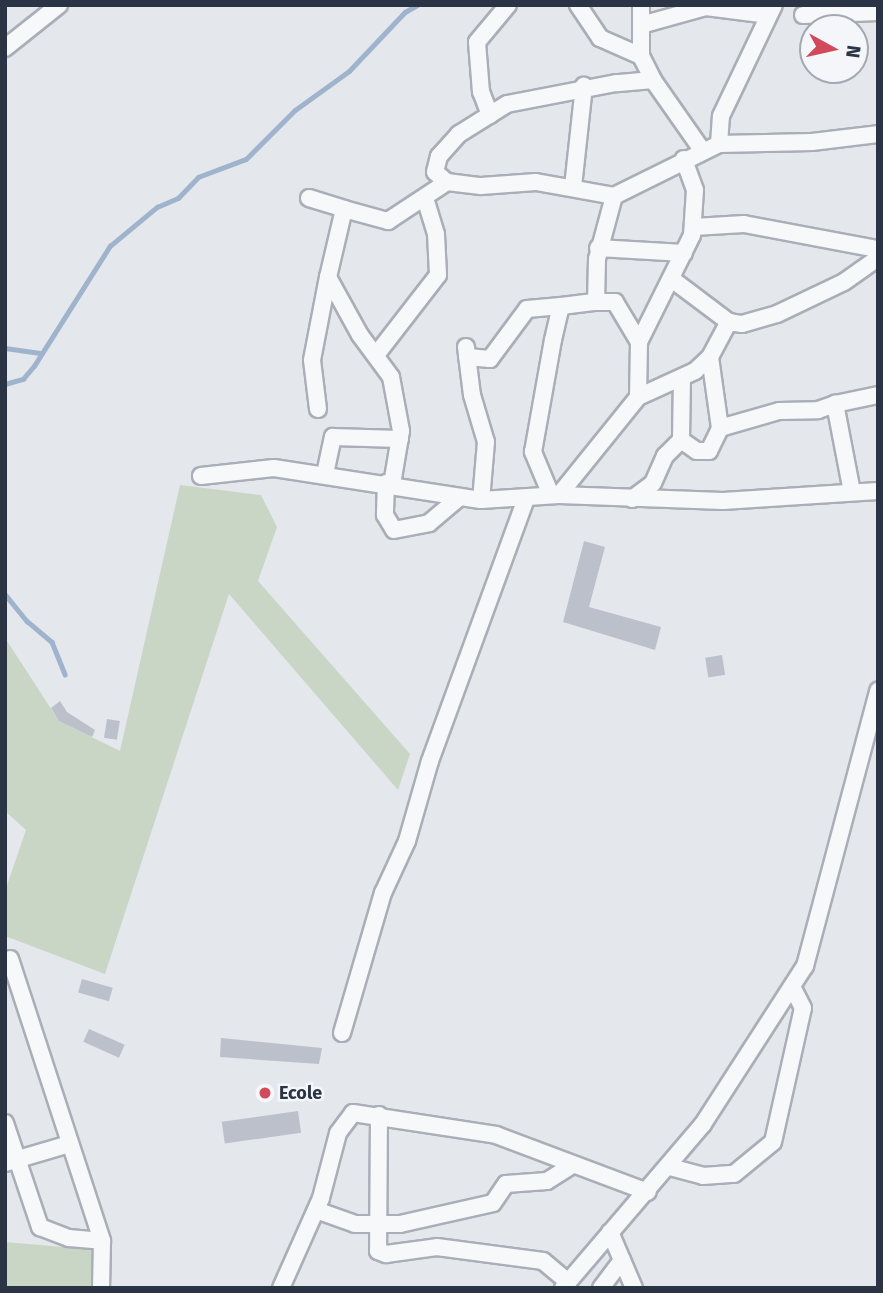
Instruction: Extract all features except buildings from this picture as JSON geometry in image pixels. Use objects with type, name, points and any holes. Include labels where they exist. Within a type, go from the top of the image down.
[{"type":"street","points":[[5,48],[59,5]]},
{"type":"street","points":[[490,115],[477,69],[477,42],[508,5]]},
{"type":"street","points":[[578,5],[600,38],[641,56]]},
{"type":"street","points":[[640,5],[641,56],[653,80],[702,150]]},
{"type":"street","points":[[641,25],[706,7],[771,10],[721,116],[719,144]]},
{"type":"street","points":[[828,14],[878,12]]},
{"type":"street","points":[[653,80],[584,86],[515,102],[459,134],[439,156],[435,172],[447,182],[573,187],[614,196],[702,150],[719,144],[878,134]]},
{"type":"street","points":[[573,187],[584,86]]},
{"type":"street","points":[[638,397],[639,342],[673,280],[694,227],[695,190],[684,159]]},
{"type":"street","points":[[309,198],[388,221],[447,182]]},
{"type":"street","points":[[596,302],[598,248],[614,196]]},
{"type":"street","points":[[376,355],[438,275],[436,234],[425,198]]},
{"type":"street","points":[[318,409],[312,360],[344,209]]},
{"type":"street","points":[[694,227],[744,224],[878,249]]},
{"type":"street","points":[[598,248],[684,253]]},
{"type":"street","points":[[673,280],[729,322],[742,324],[777,314],[844,282],[878,258]]},
{"type":"street","points":[[328,277],[360,335],[391,377],[400,439],[385,515],[394,530],[429,523],[458,498]]},
{"type":"street","points":[[481,500],[486,442],[472,395],[466,352],[490,359],[527,309],[596,302],[615,302],[639,342]]},
{"type":"street","points":[[555,495],[533,453],[561,306]]},
{"type":"street","points":[[555,495],[638,397],[682,379],[710,357],[729,322]]},
{"type":"street","points":[[681,440],[696,451],[709,451],[720,428],[710,357]]},
{"type":"street","points":[[632,499],[653,483],[665,456],[681,440],[682,379]]},
{"type":"street","points":[[720,428],[779,411],[818,410],[878,396]]},
{"type":"street","points":[[835,404],[852,492]]},
{"type":"street","points":[[325,474],[333,437],[400,439]]},
{"type":"street","points":[[201,476],[274,468],[481,500],[555,495],[723,500],[878,491]]},
{"type":"street","points":[[342,1033],[383,892],[407,841],[430,761],[526,498]]},
{"type":"street","points":[[379,1115],[376,1150],[381,1226],[377,1247],[381,1254],[437,1247],[543,1261],[565,1285],[670,1167],[793,988],[819,929],[878,691]]},
{"type":"street","points":[[10,959],[102,1241],[101,1288]]},
{"type":"street","points":[[670,1167],[703,1176],[734,1174],[773,1142],[803,1008],[793,988]]},
{"type":"street","points":[[281,1288],[316,1210],[333,1145],[345,1121],[353,1113],[496,1135],[648,1192]]},
{"type":"street","points":[[5,1123],[11,1162],[40,1227],[69,1238],[102,1241]]},
{"type":"street","points":[[11,1162],[69,1144]]},
{"type":"street","points":[[316,1210],[342,1222],[381,1226],[487,1205],[506,1184],[547,1181],[573,1165]]},
{"type":"street","points":[[610,1233],[634,1288]]},
{"type":"street","points":[[601,1288],[622,1260]]},
{"type":"green space","points":[[180,485],[261,495],[277,527],[258,581],[410,754],[398,790],[229,594],[105,974],[5,936],[5,891],[26,830],[5,811],[5,638],[59,721],[120,751]]},
{"type":"green space","points":[[5,1242],[98,1250],[97,1288],[5,1288]]},
{"type":"waterway","points":[[5,384],[23,379],[34,366],[110,246],[157,207],[178,198],[198,177],[246,159],[295,110],[349,71],[405,12],[417,5]]},
{"type":"waterway","points":[[5,348],[42,353]]},
{"type":"waterway","points":[[5,594],[27,621],[52,642],[65,674]]},
{"type":"place","name":"Ecole","points":[[265,1093]]}]
